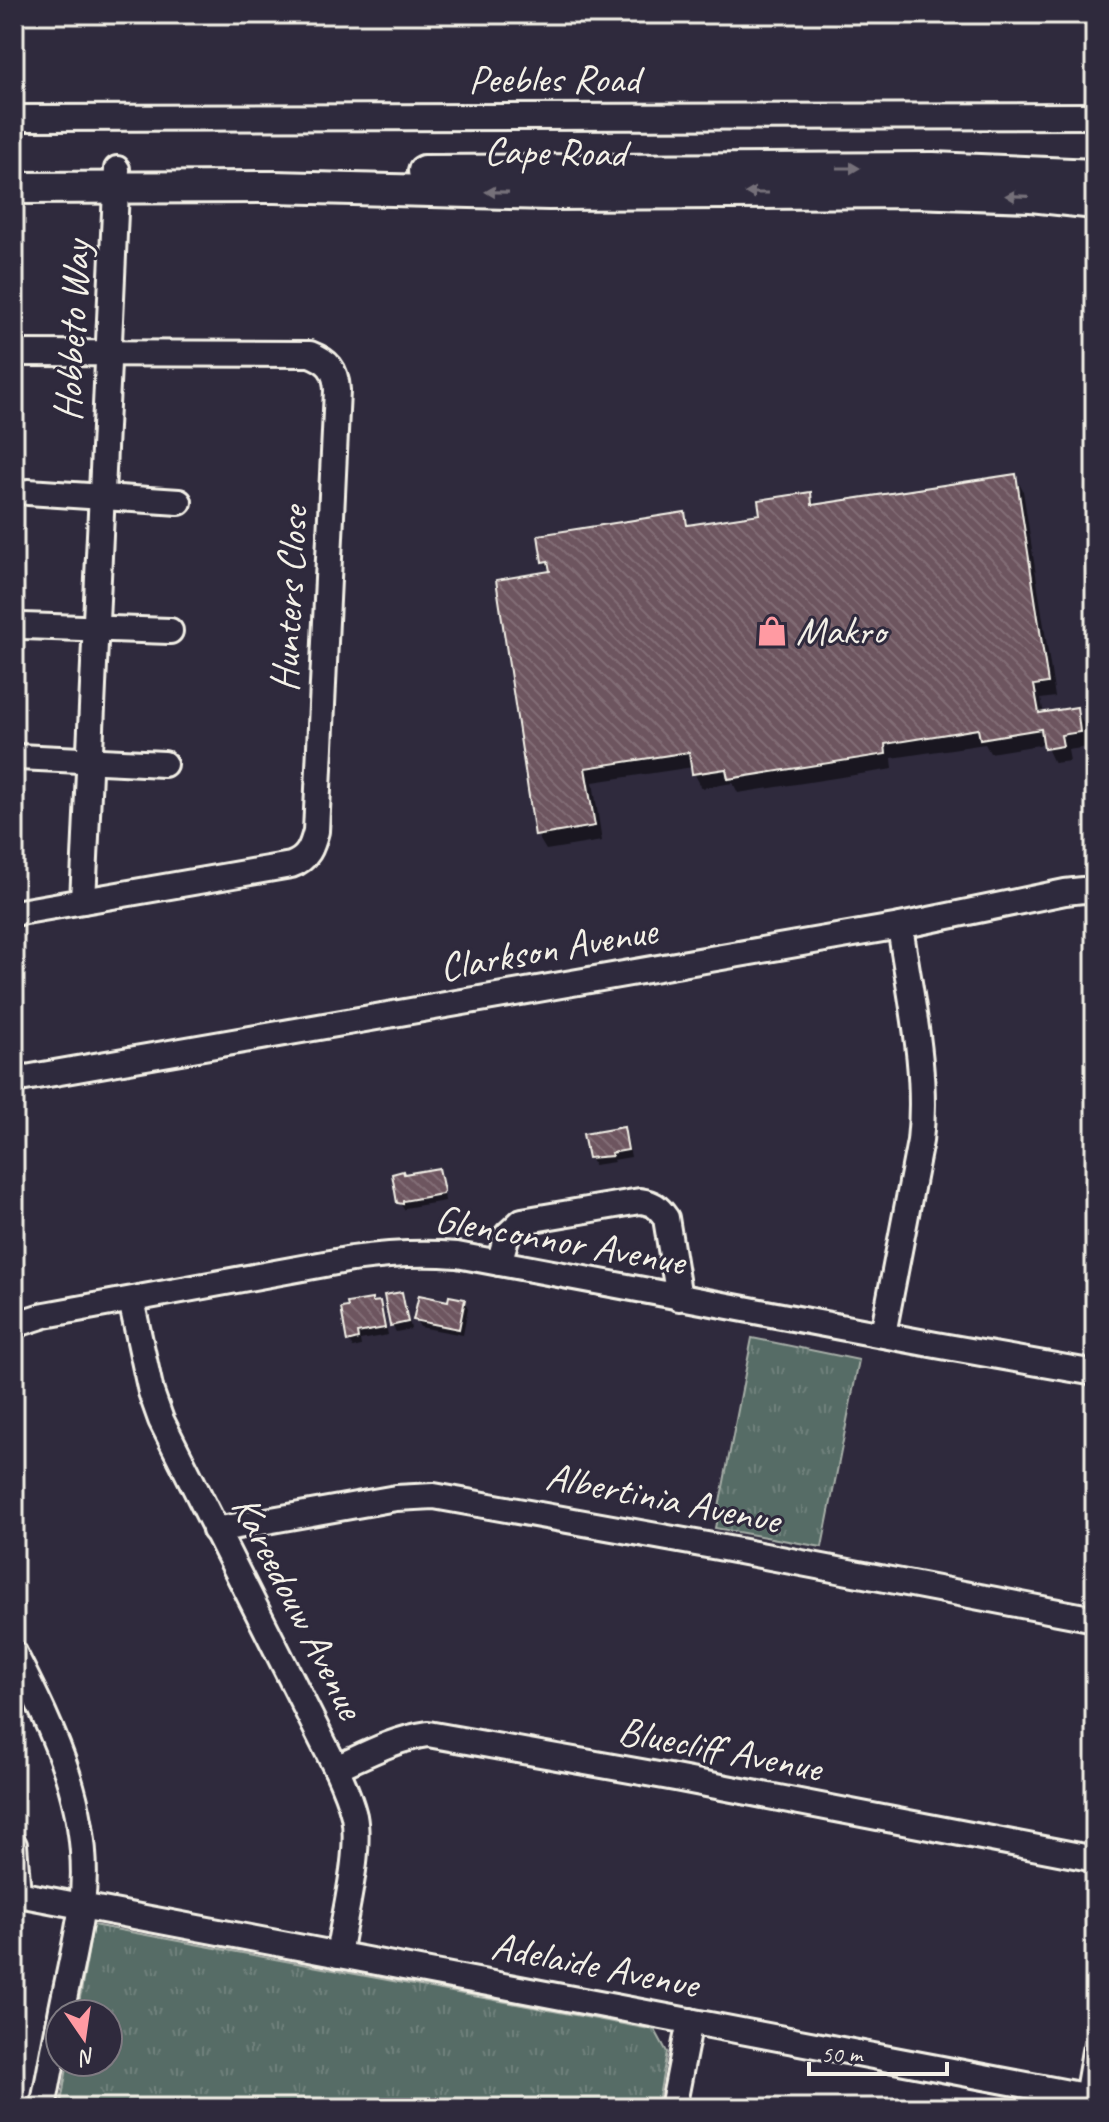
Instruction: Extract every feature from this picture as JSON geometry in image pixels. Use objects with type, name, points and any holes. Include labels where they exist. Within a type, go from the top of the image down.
[{"type":"main road","name":"Cape Road","points":[[14,188],[117,178],[272,172],[933,168],[1095,175]]},
{"type":"main road","name":"Cape Road","points":[[14,169],[274,187],[549,194],[912,192],[1031,196],[1095,203]]},
{"type":"street","name":"Peebles Road","points":[[14,118],[1095,116]]},
{"type":"street","name":"Hobbeto Way","points":[[83,901],[117,178]]},
{"type":"street","name":"Hunters Close","points":[[14,353],[310,354],[323,359],[337,381],[316,831],[308,854],[302,861],[291,865],[14,913]]},
{"type":"street","points":[[28,492],[179,502]]},
{"type":"street","points":[[23,626],[170,631]]},
{"type":"street","points":[[18,757],[164,764]]},
{"type":"street","name":"Clarkson Avenue","points":[[14,1080],[900,926],[1065,892],[1095,891]]},
{"type":"street","points":[[883,1334],[923,1115],[923,1087],[900,926]]},
{"type":"street","points":[[499,1263],[507,1235],[522,1221],[640,1201],[651,1203],[659,1207],[666,1218],[679,1298]]},
{"type":"street","name":"Glenconnor Avenue","points":[[14,1325],[45,1315],[388,1254],[422,1252],[457,1255],[1095,1373]]},
{"type":"street","name":"Kareedouw Avenue","points":[[131,1300],[156,1406],[348,1797],[354,1818],[356,1846],[338,1955]]},
{"type":"street","name":"Albertinia Avenue","points":[[215,1530],[396,1498],[434,1496],[1095,1619]]},
{"type":"street","points":[[14,1653],[52,1731],[67,1771],[84,1857],[82,1905],[64,1998]]},
{"type":"street","name":"Bluecliff Avenue","points":[[336,1768],[391,1742],[428,1734],[1095,1859]]},
{"type":"street","points":[[14,1845],[16,1896]]},
{"type":"street","name":"Adelaide Avenue","points":[[16,1896],[82,1905],[1091,2097]]},
{"type":"street","points":[[673,2108],[690,2021]]},
{"type":"street","points":[[1091,2097],[1095,2051]]},
{"type":"street","points":[[43,2108],[49,2078]]},
{"type":"green space","points":[[752,1338],[859,1360],[822,1547],[715,1528]]},
{"type":"green space","points":[[93,1925],[655,2030],[667,2052],[657,2108],[60,2108],[65,2078],[124,2078],[124,1998],[80,1998]]},
{"type":"building","name":"Makro","points":[[1016,474],[1048,683],[1034,685],[1039,713],[1077,707],[1080,732],[1061,735],[1063,746],[1044,749],[1041,729],[980,739],[978,729],[885,744],[886,754],[728,779],[726,769],[692,774],[689,752],[585,768],[595,826],[535,836],[496,580],[550,571],[548,561],[542,562],[538,535],[685,512],[687,525],[760,514],[758,500],[811,492],[812,505]]},
{"type":"building","points":[[624,1127],[628,1150],[611,1153],[612,1156],[588,1158],[583,1134]]},
{"type":"building","points":[[439,1168],[442,1194],[397,1203],[392,1174]]},
{"type":"building","points":[[402,1292],[408,1322],[390,1326],[384,1295]]},
{"type":"building","points":[[419,1295],[448,1301],[449,1296],[465,1299],[459,1329],[413,1320]]},
{"type":"building","points":[[372,1299],[372,1302],[380,1301],[385,1328],[357,1333],[358,1339],[347,1342],[341,1308],[348,1307],[347,1303]]},
{"type":"place","name":"Makro","points":[[772,631]]}]
